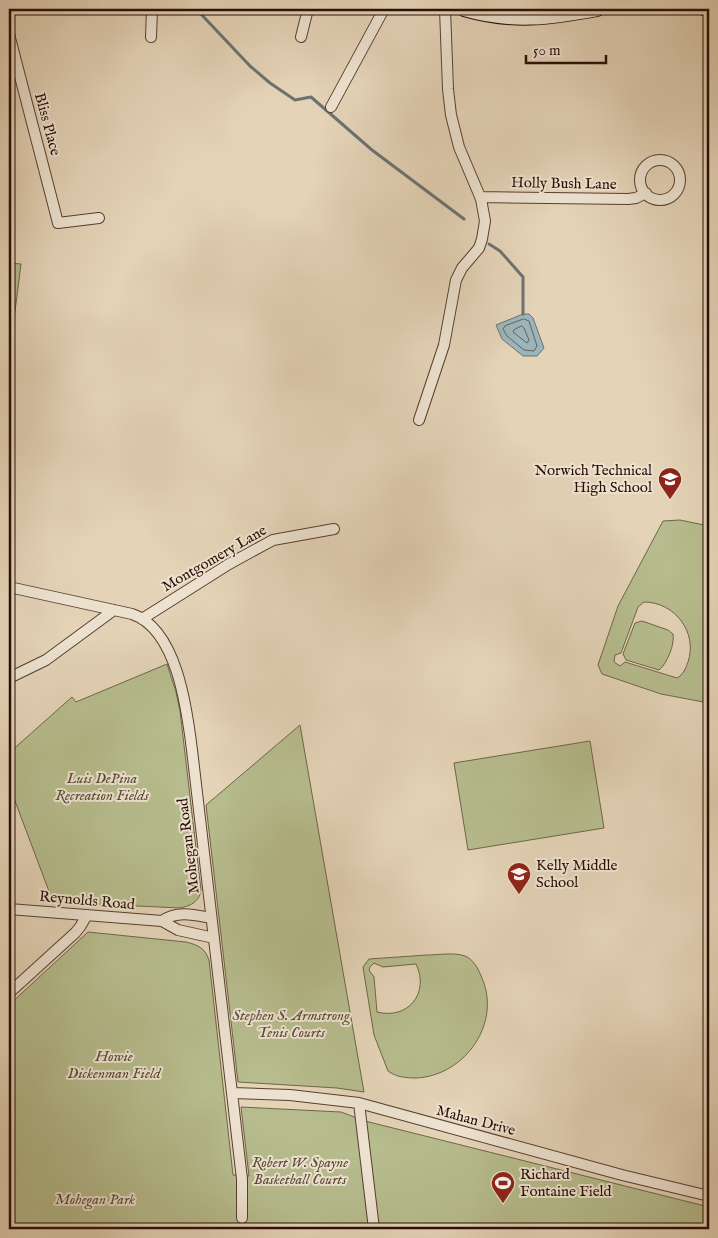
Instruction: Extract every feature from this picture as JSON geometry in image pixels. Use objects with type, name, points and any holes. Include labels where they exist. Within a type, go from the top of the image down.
[{"type":"main road","points":[[464,9],[502,17],[525,18],[548,13],[597,9]]},
{"type":"street","points":[[151,37],[152,9]]},
{"type":"street","points":[[301,37],[308,9]]},
{"type":"street","points":[[332,108],[384,9]]},
{"type":"street","points":[[419,420],[442,352],[456,280],[462,268],[478,248],[482,239],[485,216],[480,197],[459,147],[449,106],[445,9]]},
{"type":"street","name":"Bliss Place","points":[[9,34],[58,223],[98,218]]},
{"type":"street","name":"Holly Bush Lane","points":[[480,197],[628,199],[636,198],[646,193]]},
{"type":"street","name":"Montgomery Lane","points":[[142,619],[229,564],[268,542],[286,536],[334,530]]},
{"type":"street","name":"Mohegan Road","points":[[9,588],[132,614],[142,619],[154,629],[164,643],[176,673],[184,699],[191,744],[242,1178],[242,1218]]},
{"type":"street","points":[[9,678],[46,660],[114,610]]},
{"type":"street","name":"Reynolds Road","points":[[9,909],[162,922],[178,930],[214,938]]},
{"type":"street","points":[[9,993],[75,933],[87,915]]},
{"type":"street","name":"Reynolds Road","points":[[162,922],[178,915],[211,918]]},
{"type":"street","name":"Mahan Drive","points":[[232,1093],[290,1095],[359,1103],[622,1175],[709,1196]]},
{"type":"street","points":[[359,1103],[374,1229]]},
{"type":"green space","points":[[9,263],[21,264],[12,335],[9,334]]},
{"type":"green space","points":[[680,520],[709,526],[709,703],[661,694],[602,674],[598,665],[618,606],[663,521]],"holes":[[[644,602],[655,603],[674,613],[687,630],[690,640],[688,662],[683,673],[677,678],[625,662],[620,666],[614,662],[615,655],[621,653],[638,607]]]},
{"type":"green space","points":[[642,621],[668,630],[673,634],[670,654],[659,670],[626,660],[623,654],[635,623]]},
{"type":"green space","name":"Luis DePina Recreation Fields","points":[[167,664],[180,711],[201,890],[199,897],[188,906],[180,908],[53,902],[9,785],[9,753],[72,697],[76,702]]},
{"type":"green space","name":"Stephen S. Armstrong Tenis Courts","points":[[300,725],[364,1092],[337,1088],[238,1082],[206,805]]},
{"type":"green space","points":[[590,741],[604,828],[468,850],[454,763]]},
{"type":"green space","points":[[88,932],[186,942],[197,946],[205,953],[209,960],[233,1175],[249,1176],[241,1107],[341,1112],[365,1121],[709,1207],[709,1229],[9,1229],[9,1005]]},
{"type":"green space","points":[[451,954],[468,957],[473,962],[480,973],[487,994],[487,1011],[483,1028],[475,1044],[464,1057],[450,1068],[434,1075],[409,1078],[398,1076],[388,1071],[374,1035],[363,967],[369,959]],"holes":[[[374,963],[383,967],[416,964],[420,975],[420,985],[418,994],[407,1008],[398,1012],[377,1012],[374,977],[369,970]]]},
{"type":"water","points":[[523,314],[529,314],[533,318],[544,348],[537,356],[523,356],[502,339],[496,325]]},
{"type":"waterway","points":[[200,13],[250,66],[270,83],[295,100],[311,97],[372,150],[464,219]]},
{"type":"waterway","points":[[489,244],[500,251],[523,277],[523,314]]},
{"type":"place","name":"Norwich Technical High School","points":[[670,500]]},
{"type":"place","name":"Kelly Middle School","points":[[519,895]]},
{"type":"place","name":"Richard Fontaine Field","points":[[503,1204]]},
{"type":"park label","name":"Howie Dickenman Field","points":[[114,1064]]},
{"type":"park label","name":"Robert W. Spayne Basketball Courts","points":[[300,1170]]},
{"type":"park label","name":"Mohegan Park","points":[[95,1199]]}]
